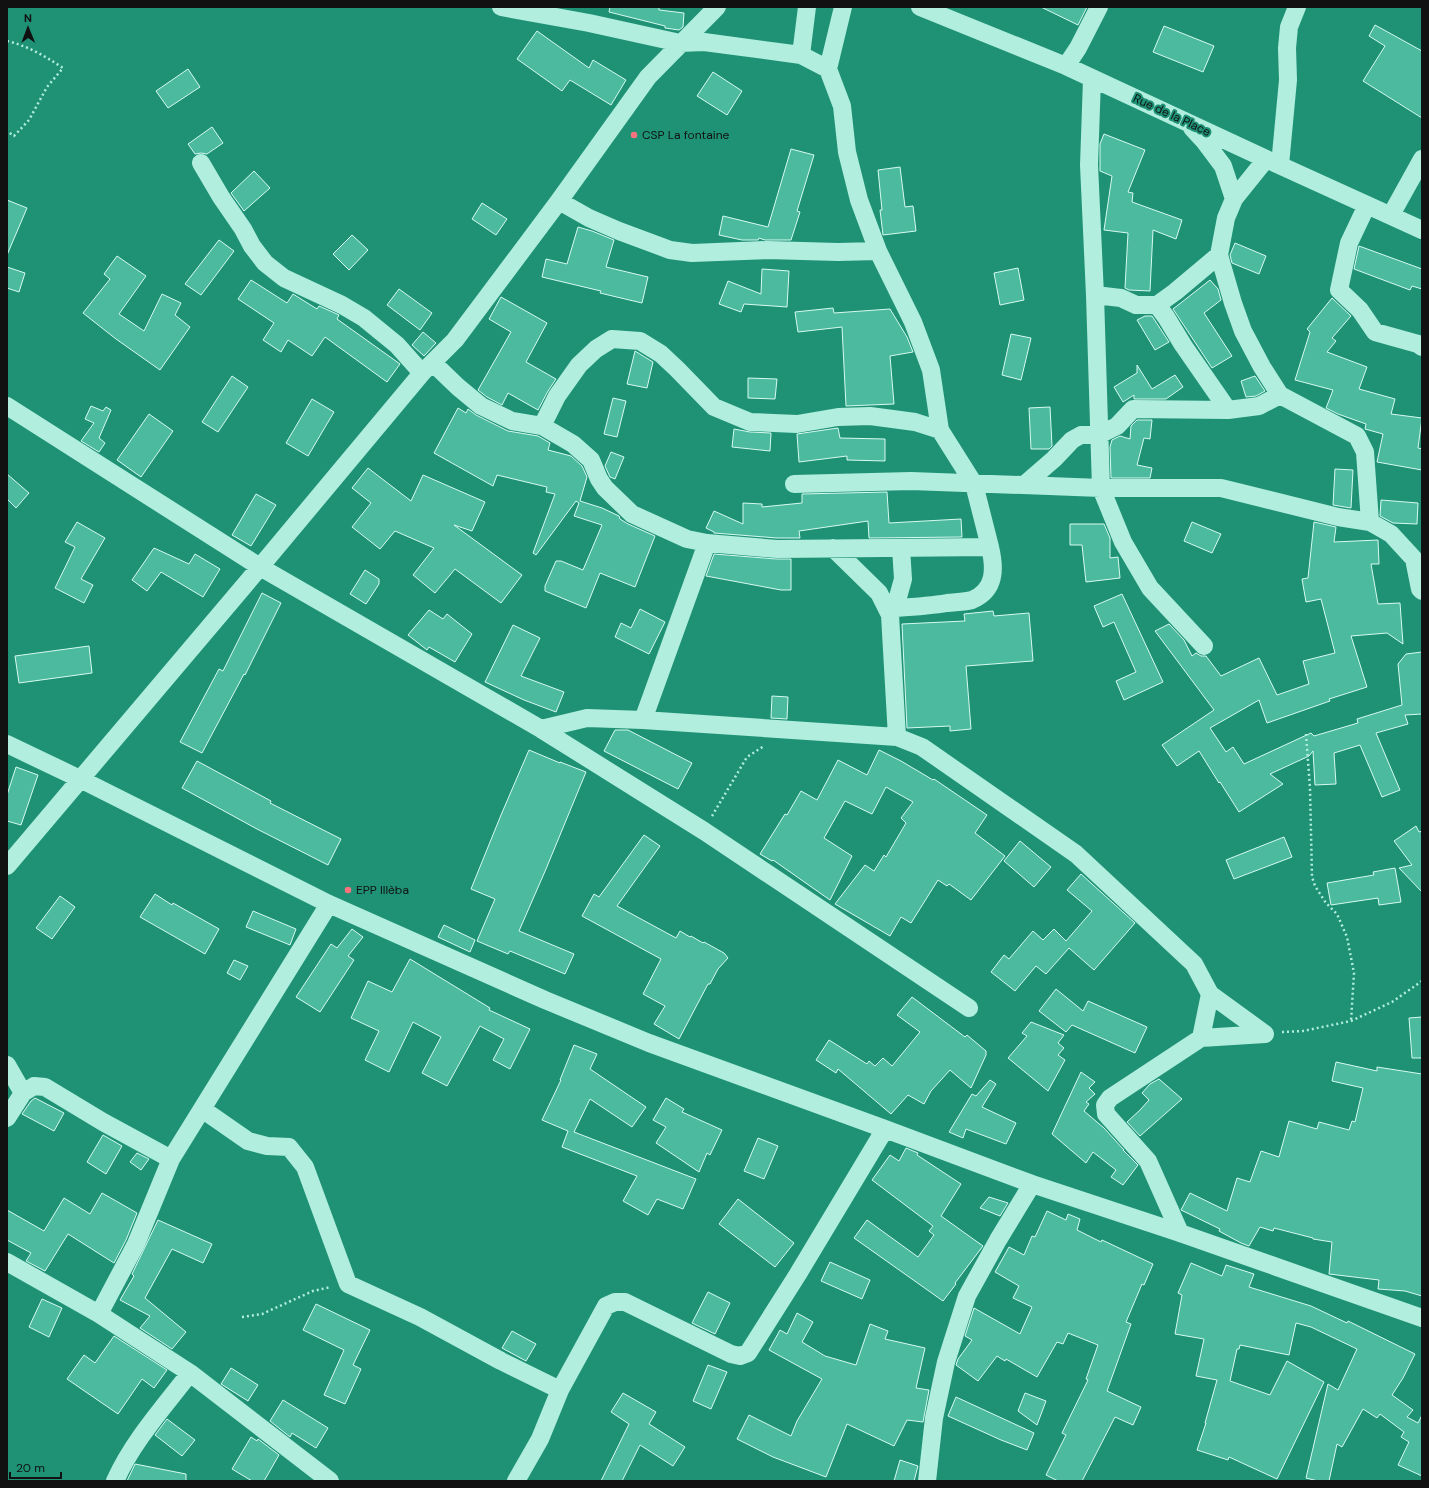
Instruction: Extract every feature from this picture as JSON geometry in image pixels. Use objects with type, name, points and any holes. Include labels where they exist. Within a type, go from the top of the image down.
[{"type":"street","points":[[7,866],[428,368],[454,340],[559,201],[648,77],[717,7]]},
{"type":"street","points":[[801,55],[806,7]]},
{"type":"street","points":[[843,7],[828,69],[842,106],[846,152],[859,200],[878,251],[913,322],[931,370],[940,430],[974,484],[993,563],[992,580],[984,593],[971,600],[892,611]]},
{"type":"street","name":"Rue de la Place","points":[[920,7],[1066,66],[1367,206],[1391,215],[1422,230]]},
{"type":"street","points":[[1297,7],[1289,27],[1287,48],[1288,80],[1273,162],[1234,199],[1226,218],[1219,255],[1233,303],[1244,331],[1262,368],[1280,395],[1357,436],[1365,452],[1370,522]]},
{"type":"street","points":[[507,8],[589,23],[680,43],[704,42],[801,55],[828,69]]},
{"type":"street","points":[[1066,66],[1078,48],[1097,8]]},
{"type":"street","points":[[1092,79],[1089,165],[1099,435],[1105,488],[1123,542],[1150,588],[1204,646]]},
{"type":"street","points":[[1184,121],[1205,142],[1223,166],[1234,199]]},
{"type":"street","points":[[1391,215],[1422,159]]},
{"type":"street","points":[[201,163],[252,246],[265,263],[284,278],[342,305],[364,318],[397,345],[428,368],[458,387],[481,406],[512,421],[542,426],[573,444],[591,460],[599,479],[605,488],[632,514],[687,539],[707,543],[777,549],[990,547]]},
{"type":"street","points":[[559,201],[601,223],[670,250],[692,254],[767,250],[838,252],[878,251]]},
{"type":"street","points":[[1367,206],[1349,243],[1339,290],[1360,310],[1375,332],[1418,344],[1422,347]]},
{"type":"street","points":[[1095,295],[1121,298],[1136,305],[1157,304],[1175,292],[1219,255]]},
{"type":"street","points":[[1157,304],[1183,345],[1228,410]]},
{"type":"street","points":[[542,426],[558,396],[579,365],[596,349],[612,339],[640,341],[661,354],[714,407],[750,422],[797,424],[838,417],[870,416],[914,422],[940,430]]},
{"type":"street","points":[[1024,485],[1054,459],[1072,440],[1081,436],[1099,435],[1117,426],[1133,409],[1228,410],[1259,406],[1280,395]]},
{"type":"street","points":[[7,406],[260,567],[541,729],[704,831],[969,1008]]},
{"type":"street","points":[[794,484],[911,481],[1105,488],[1221,488],[1338,517],[1370,522],[1391,534],[1414,559],[1420,589],[1422,591]]},
{"type":"street","points":[[643,720],[707,543]]},
{"type":"street","points":[[833,548],[878,593],[892,611]]},
{"type":"street","points":[[897,737],[892,611],[903,579],[901,548]]},
{"type":"street","points":[[541,729],[587,718],[643,720],[897,737],[922,747],[1076,854],[1194,964],[1210,994],[1265,1034]]},
{"type":"street","points":[[7,744],[329,904],[545,1000],[649,1043],[1032,1184],[1180,1233],[1422,1318]]},
{"type":"street","points":[[99,1314],[136,1244],[171,1159],[329,904]]},
{"type":"street","points":[[1201,1038],[1210,994]]},
{"type":"street","points":[[1180,1233],[1148,1161],[1106,1114],[1105,1106],[1110,1098],[1201,1038],[1265,1034]]},
{"type":"street","points":[[7,1064],[23,1093]]},
{"type":"street","points":[[7,1118],[23,1093],[34,1086],[46,1087],[103,1122],[171,1159]]},
{"type":"street","points":[[202,1109],[248,1140],[267,1146],[289,1148],[305,1167],[348,1284],[420,1317],[501,1361],[560,1390]]},
{"type":"street","points":[[516,1481],[540,1439],[560,1390],[606,1306],[615,1302],[625,1302],[731,1354],[740,1356],[748,1353],[798,1274],[885,1129]]},
{"type":"street","points":[[927,1481],[934,1418],[946,1362],[967,1296],[998,1240],[1032,1184]]},
{"type":"street","points":[[7,1262],[99,1314],[190,1373],[330,1481]]},
{"type":"street","points":[[115,1481],[123,1463],[142,1434],[190,1373]]},
{"type":"path","points":[[7,41],[21,44],[45,56],[63,68],[47,87],[29,120],[14,136],[7,131]]},
{"type":"path","points":[[1306,734],[1310,788],[1312,877],[1315,886],[1326,903],[1337,914],[1347,936],[1354,973],[1351,1021]]},
{"type":"path","points":[[704,831],[747,757],[768,744]]},
{"type":"path","points":[[1265,1034],[1303,1031],[1351,1021],[1392,1002],[1422,981]]},
{"type":"path","points":[[242,1317],[262,1314],[313,1291],[348,1284]]},
{"type":"building","points":[[610,7],[659,7],[659,10],[684,13],[683,27],[679,30],[665,28],[665,26],[609,12]]},
{"type":"building","points":[[1041,7],[1087,7],[1078,25]]},
{"type":"building","points":[[1375,25],[1422,51],[1422,118],[1363,81],[1385,46],[1369,36]]},
{"type":"building","points":[[1164,26],[1214,46],[1203,72],[1153,52]]},
{"type":"building","points":[[537,31],[589,68],[593,60],[626,80],[611,105],[570,80],[562,91],[517,59]]},
{"type":"building","points":[[188,69],[200,87],[168,108],[156,91]]},
{"type":"building","points":[[713,72],[742,91],[727,115],[697,96]]},
{"type":"building","points":[[212,127],[223,143],[207,154],[195,154],[188,144]]},
{"type":"building","points":[[1104,134],[1145,150],[1128,192],[1133,193],[1132,202],[1182,220],[1176,239],[1153,230],[1150,291],[1129,290],[1125,288],[1128,233],[1104,230],[1112,176],[1100,171],[1100,144]]},
{"type":"building","points":[[791,149],[814,155],[797,211],[800,212],[791,240],[765,240],[759,238],[758,240],[742,240],[719,235],[723,216],[768,227]]},
{"type":"building","points":[[900,167],[905,207],[913,206],[916,231],[883,235],[878,170]]},
{"type":"building","points":[[254,171],[270,188],[244,211],[231,193]]},
{"type":"building","points":[[7,200],[27,208],[7,255]]},
{"type":"building","points":[[482,203],[507,219],[496,235],[472,219]]},
{"type":"building","points":[[578,227],[614,240],[606,267],[648,277],[642,303],[600,293],[601,291],[542,277],[546,259],[567,264]]},
{"type":"building","points":[[352,235],[368,250],[349,270],[333,254]]},
{"type":"building","points":[[219,240],[234,251],[201,295],[185,284]]},
{"type":"building","points":[[1235,243],[1266,256],[1259,274],[1232,263],[1230,255]]},
{"type":"building","points":[[1359,246],[1422,269],[1422,289],[1412,286],[1410,290],[1354,269]]},
{"type":"building","points":[[117,256],[146,276],[119,314],[144,331],[162,294],[181,303],[175,315],[190,327],[160,370],[116,339],[83,313],[110,279],[104,274]]},
{"type":"building","points":[[7,267],[25,273],[19,292],[7,288]]},
{"type":"building","points":[[1018,268],[1024,300],[1000,305],[994,273]]},
{"type":"building","points":[[762,269],[789,271],[787,307],[744,304],[741,312],[719,304],[728,281],[761,294]]},
{"type":"building","points":[[251,280],[287,303],[293,294],[317,309],[319,306],[339,315],[337,319],[400,364],[387,382],[325,337],[312,356],[288,340],[281,352],[263,340],[274,323],[238,299]]},
{"type":"building","points":[[1210,280],[1218,289],[1221,300],[1204,313],[1232,356],[1212,368],[1173,309]]},
{"type":"building","points":[[399,289],[432,313],[420,330],[387,305]]},
{"type":"building","points":[[501,297],[547,323],[526,362],[556,379],[538,410],[508,393],[502,405],[478,390],[511,332],[489,319]]},
{"type":"building","points":[[1332,298],[1351,316],[1332,338],[1336,341],[1327,352],[1367,367],[1359,389],[1395,399],[1391,414],[1422,418],[1418,448],[1422,449],[1422,470],[1377,462],[1383,434],[1365,429],[1366,424],[1326,408],[1333,390],[1295,380],[1310,332],[1307,329]]},
{"type":"building","points":[[833,308],[834,313],[890,309],[907,337],[913,352],[890,356],[894,404],[846,406],[842,327],[798,332],[795,312]]},
{"type":"building","points":[[1145,316],[1152,316],[1169,342],[1155,350],[1137,320]]},
{"type":"building","points":[[423,332],[436,343],[424,356],[412,345]]},
{"type":"building","points":[[1011,334],[1031,338],[1021,380],[1002,375]]},
{"type":"building","points":[[635,351],[653,362],[647,388],[627,384]]},
{"type":"building","points":[[1137,365],[1152,389],[1175,375],[1183,387],[1166,399],[1134,399],[1134,395],[1123,402],[1114,387],[1137,373]]},
{"type":"building","points":[[232,376],[248,387],[218,432],[202,422]]},
{"type":"building","points":[[1255,376],[1265,391],[1256,396],[1246,397],[1241,381]]},
{"type":"building","points":[[748,378],[777,379],[775,399],[748,398]]},
{"type":"building","points":[[613,398],[626,401],[617,437],[604,434]]},
{"type":"building","points":[[312,399],[334,412],[308,456],[286,443]]},
{"type":"building","points":[[91,406],[103,411],[106,407],[111,410],[99,438],[105,443],[99,452],[81,441],[94,423],[85,419]]},
{"type":"building","points":[[1050,407],[1052,446],[1049,449],[1031,449],[1029,408]]},
{"type":"building","points":[[458,408],[466,413],[468,409],[476,415],[508,431],[538,436],[550,443],[548,450],[571,456],[582,466],[587,477],[580,501],[602,508],[619,516],[620,519],[628,524],[655,536],[635,587],[600,573],[586,608],[545,591],[545,586],[556,561],[561,561],[583,570],[602,525],[574,516],[579,503],[576,501],[536,555],[533,553],[555,494],[546,492],[547,487],[497,475],[493,486],[434,453]]},
{"type":"building","points":[[149,414],[173,431],[141,477],[117,460]]},
{"type":"building","points":[[1137,420],[1152,420],[1150,439],[1144,438],[1137,465],[1152,468],[1150,478],[1111,478],[1110,447],[1112,440],[1120,436],[1130,439],[1131,426]]},
{"type":"building","points":[[838,428],[840,438],[885,439],[885,461],[847,460],[847,456],[799,462],[797,434]]},
{"type":"building","points":[[734,429],[750,432],[771,433],[770,451],[732,447]]},
{"type":"building","points":[[611,452],[624,457],[615,479],[610,477],[605,466]]},
{"type":"building","points":[[368,468],[411,501],[423,475],[485,502],[472,531],[454,525],[522,575],[501,603],[455,569],[435,593],[413,575],[434,548],[395,531],[380,549],[352,527],[371,503],[352,488]]},
{"type":"building","points":[[1335,469],[1353,470],[1351,508],[1333,505]]},
{"type":"building","points":[[7,474],[29,493],[16,508],[7,499]]},
{"type":"building","points":[[887,492],[889,523],[961,519],[962,537],[869,538],[868,521],[799,531],[800,538],[777,538],[714,533],[706,528],[714,511],[743,524],[743,503],[762,504],[762,507],[802,503],[802,494]]},
{"type":"building","points":[[256,494],[276,505],[251,546],[232,535]]},
{"type":"building","points":[[1381,500],[1418,503],[1417,524],[1393,523],[1380,516]]},
{"type":"building","points":[[77,522],[105,538],[81,579],[93,585],[84,603],[55,588],[75,547],[65,542]]},
{"type":"building","points":[[1192,522],[1221,534],[1212,553],[1184,541]]},
{"type":"building","points":[[1314,522],[1336,527],[1334,542],[1378,540],[1379,564],[1371,564],[1378,604],[1400,603],[1403,644],[1387,633],[1351,636],[1367,687],[1329,699],[1330,701],[1267,723],[1259,700],[1210,728],[1226,752],[1233,747],[1244,764],[1311,733],[1314,736],[1358,723],[1357,719],[1402,705],[1398,664],[1406,654],[1422,652],[1422,714],[1405,715],[1408,724],[1376,733],[1400,790],[1382,797],[1360,745],[1334,753],[1336,784],[1315,785],[1313,751],[1309,756],[1270,774],[1283,784],[1239,812],[1199,751],[1177,766],[1162,745],[1214,710],[1155,631],[1169,624],[1184,640],[1192,656],[1196,653],[1201,656],[1206,656],[1221,676],[1259,658],[1277,695],[1309,684],[1303,661],[1335,653],[1321,599],[1306,602],[1302,579],[1308,578]]},
{"type":"building","points":[[1070,524],[1104,524],[1110,538],[1110,558],[1118,557],[1120,578],[1086,582],[1082,545],[1070,545]]},
{"type":"building","points":[[154,548],[189,564],[195,554],[220,569],[203,597],[161,572],[147,591],[132,580]]},
{"type":"building","points":[[714,554],[791,559],[791,590],[781,590],[706,576]]},
{"type":"building","points":[[365,570],[379,579],[379,584],[366,604],[350,594]]},
{"type":"building","points":[[262,593],[281,603],[245,675],[244,674],[202,753],[180,742],[219,669],[223,671]]},
{"type":"building","points":[[1122,594],[1163,682],[1124,700],[1116,681],[1136,672],[1114,622],[1103,627],[1094,606]]},
{"type":"building","points":[[640,609],[665,622],[649,654],[615,637],[621,623],[631,628]]},
{"type":"building","points":[[429,610],[443,619],[447,614],[472,634],[455,662],[429,647],[427,650],[408,635]]},
{"type":"building","points":[[993,611],[994,616],[1029,613],[1033,661],[966,666],[971,729],[950,731],[950,726],[907,728],[902,624],[965,621],[964,614]]},
{"type":"building","points":[[513,625],[540,638],[521,676],[564,692],[556,712],[524,700],[485,682]]},
{"type":"building","points":[[89,646],[92,673],[19,683],[15,656]]},
{"type":"building","points":[[772,696],[788,697],[787,719],[771,718]]},
{"type":"building","points":[[615,730],[628,730],[692,763],[678,789],[604,751]]},
{"type":"building","points":[[529,750],[586,772],[519,931],[574,954],[565,974],[510,951],[508,954],[477,941],[495,899],[471,889]]},
{"type":"building","points":[[879,750],[933,780],[934,779],[987,815],[975,833],[1005,856],[971,900],[949,884],[947,886],[938,880],[911,923],[901,917],[890,936],[835,904],[865,865],[874,871],[884,855],[886,857],[906,823],[901,818],[913,802],[886,787],[872,814],[845,801],[824,838],[852,856],[830,900],[773,860],[772,861],[760,854],[785,814],[787,815],[801,791],[817,800],[838,760],[867,775]]},
{"type":"building","points":[[197,761],[271,801],[270,803],[341,839],[328,865],[257,829],[182,788]]},
{"type":"building","points":[[16,767],[38,775],[21,825],[7,821],[7,795]]},
{"type":"building","points":[[1416,826],[1419,832],[1422,831],[1422,892],[1399,868],[1412,865],[1394,841]]},
{"type":"building","points":[[644,835],[660,846],[617,906],[676,938],[680,931],[703,943],[704,942],[724,953],[728,958],[718,969],[710,984],[708,984],[679,1039],[654,1024],[665,1006],[643,994],[661,959],[582,916],[594,894],[599,897]]},
{"type":"building","points":[[1284,837],[1292,857],[1234,879],[1226,860]]},
{"type":"building","points":[[1020,841],[1051,867],[1034,887],[1004,861]]},
{"type":"building","points":[[1395,868],[1401,902],[1379,905],[1378,898],[1331,905],[1327,883],[1374,875],[1373,872]]},
{"type":"building","points":[[1081,874],[1135,923],[1094,970],[1069,948],[1046,974],[1036,966],[1015,991],[991,972],[1004,955],[1009,959],[1033,931],[1043,940],[1054,929],[1066,941],[1092,911],[1067,890]]},
{"type":"building","points":[[155,894],[172,905],[173,903],[219,929],[205,954],[140,917]]},
{"type":"building","points":[[60,896],[75,907],[52,939],[36,928]]},
{"type":"building","points":[[253,911],[296,929],[290,945],[246,927]]},
{"type":"building","points":[[444,925],[475,940],[470,952],[438,937]]},
{"type":"building","points":[[352,929],[363,937],[348,956],[354,960],[320,1012],[296,997],[331,944],[337,948]]},
{"type":"building","points":[[410,959],[490,1008],[489,1010],[530,1029],[510,1069],[493,1060],[504,1039],[480,1026],[447,1086],[422,1073],[441,1037],[413,1022],[389,1072],[365,1060],[379,1031],[351,1018],[368,981],[392,992]]},
{"type":"building","points":[[234,960],[248,966],[240,980],[227,973]]},
{"type":"building","points":[[1056,989],[1083,1011],[1088,1001],[1147,1027],[1135,1053],[1072,1025],[1066,1032],[1039,1011]]},
{"type":"building","points":[[912,997],[965,1037],[967,1035],[986,1051],[986,1055],[971,1088],[950,1070],[931,1091],[924,1104],[908,1095],[891,1114],[838,1069],[836,1073],[816,1060],[829,1040],[867,1064],[869,1061],[875,1066],[883,1058],[892,1066],[920,1032],[897,1015]]},
{"type":"building","points":[[1422,1017],[1422,1058],[1412,1058],[1409,1018]]},
{"type":"building","points":[[1031,1022],[1064,1035],[1058,1043],[1064,1048],[1058,1055],[1065,1060],[1048,1091],[1008,1058],[1027,1036],[1022,1033]]},
{"type":"building","points":[[574,1045],[597,1054],[590,1069],[646,1107],[632,1127],[590,1099],[574,1132],[696,1179],[683,1209],[657,1199],[648,1215],[623,1201],[637,1176],[562,1147],[568,1131],[542,1120],[561,1080]]},
{"type":"building","points":[[1336,1062],[1377,1071],[1377,1067],[1422,1074],[1422,1296],[1405,1291],[1378,1289],[1379,1280],[1329,1274],[1332,1242],[1313,1239],[1274,1228],[1273,1231],[1260,1227],[1249,1246],[1219,1231],[1220,1229],[1181,1210],[1190,1193],[1227,1211],[1237,1178],[1250,1182],[1261,1151],[1279,1157],[1289,1121],[1317,1129],[1319,1122],[1349,1130],[1352,1121],[1355,1122],[1363,1088],[1332,1081]]},
{"type":"building","points":[[1081,1072],[1095,1082],[1089,1088],[1095,1094],[1086,1102],[1089,1104],[1084,1111],[1104,1128],[1138,1165],[1123,1185],[1111,1177],[1116,1170],[1093,1152],[1086,1163],[1052,1134]]},
{"type":"building","points":[[1159,1079],[1182,1099],[1140,1136],[1127,1122],[1149,1100],[1142,1093],[1150,1084]]},
{"type":"building","points":[[990,1080],[996,1084],[982,1107],[1016,1123],[1006,1144],[966,1129],[963,1138],[949,1132],[972,1094],[976,1096]]},
{"type":"building","points":[[35,1098],[64,1113],[54,1131],[22,1114],[31,1101]]},
{"type":"building","points":[[666,1098],[684,1109],[682,1112],[722,1130],[710,1155],[707,1153],[699,1172],[656,1143],[666,1127],[653,1120]]},
{"type":"building","points":[[103,1135],[122,1146],[106,1174],[87,1162]]},
{"type":"building","points":[[758,1138],[778,1146],[764,1179],[744,1171]]},
{"type":"building","points":[[906,1148],[918,1153],[917,1155],[961,1184],[941,1216],[983,1246],[943,1301],[854,1238],[867,1220],[918,1257],[934,1235],[929,1231],[933,1226],[872,1180],[890,1155],[899,1161]]},
{"type":"building","points":[[137,1153],[149,1159],[141,1170],[130,1162]]},
{"type":"building","points":[[102,1193],[137,1213],[126,1240],[114,1263],[68,1234],[45,1271],[26,1261],[31,1253],[7,1240],[7,1210],[44,1231],[64,1198],[90,1214]]},
{"type":"building","points":[[989,1197],[1008,1203],[1000,1216],[980,1208]]},
{"type":"building","points":[[738,1199],[794,1243],[775,1267],[719,1224]]},
{"type":"building","points":[[1047,1211],[1066,1220],[1068,1214],[1080,1219],[1077,1230],[1153,1264],[1144,1285],[1142,1284],[1126,1322],[1131,1324],[1107,1391],[1141,1407],[1133,1425],[1115,1417],[1082,1481],[1058,1481],[1046,1475],[1066,1435],[1062,1433],[1088,1380],[1086,1379],[1098,1345],[1068,1333],[1063,1344],[1057,1342],[1037,1377],[1006,1359],[1005,1361],[997,1356],[978,1381],[956,1365],[958,1359],[972,1340],[965,1336],[974,1308],[1020,1334],[1032,1307],[1013,1298],[1019,1286],[995,1272],[1009,1247],[1024,1255],[1032,1236],[1035,1237]]},
{"type":"building","points":[[158,1220],[212,1244],[203,1263],[172,1249],[145,1298],[186,1332],[172,1349],[140,1328],[150,1316],[120,1300],[134,1276],[132,1274]]},
{"type":"building","points":[[830,1262],[870,1280],[862,1299],[821,1281]]},
{"type":"building","points":[[1191,1263],[1222,1276],[1226,1265],[1254,1274],[1249,1287],[1311,1306],[1347,1323],[1348,1321],[1415,1354],[1403,1378],[1392,1395],[1413,1410],[1407,1417],[1418,1423],[1422,1415],[1422,1476],[1398,1465],[1409,1442],[1401,1437],[1404,1432],[1380,1414],[1377,1418],[1363,1409],[1342,1447],[1337,1444],[1329,1481],[1318,1481],[1306,1478],[1328,1384],[1338,1390],[1357,1349],[1311,1327],[1296,1323],[1289,1355],[1240,1345],[1239,1349],[1237,1349],[1230,1381],[1270,1395],[1287,1361],[1324,1382],[1277,1479],[1229,1457],[1228,1460],[1197,1450],[1206,1423],[1217,1380],[1196,1376],[1204,1339],[1175,1334],[1182,1295],[1178,1293]]},
{"type":"building","points":[[708,1292],[730,1303],[715,1334],[692,1323]]},
{"type":"building","points":[[42,1299],[62,1308],[49,1337],[29,1327]]},
{"type":"building","points":[[316,1304],[370,1330],[353,1365],[361,1369],[345,1404],[324,1395],[344,1350],[303,1330]]},
{"type":"building","points":[[797,1313],[813,1322],[802,1342],[825,1356],[856,1365],[870,1324],[888,1331],[885,1339],[925,1348],[916,1388],[929,1390],[923,1422],[907,1420],[894,1446],[847,1424],[826,1477],[773,1457],[737,1439],[749,1415],[791,1436],[797,1421],[822,1379],[769,1350],[780,1330],[787,1334]]},
{"type":"building","points":[[512,1331],[536,1344],[526,1361],[502,1348]]},
{"type":"building","points":[[114,1336],[167,1370],[154,1388],[142,1379],[118,1414],[67,1379],[84,1355],[95,1363]]},
{"type":"building","points":[[708,1365],[727,1372],[711,1409],[693,1401]]},
{"type":"building","points":[[231,1368],[258,1385],[248,1401],[221,1384]]},
{"type":"building","points":[[623,1393],[656,1412],[649,1424],[685,1447],[673,1466],[640,1445],[622,1481],[601,1481],[629,1424],[611,1412]]},
{"type":"building","points":[[1025,1393],[1046,1401],[1037,1425],[1018,1411]]},
{"type":"building","points":[[956,1397],[1034,1433],[1027,1450],[948,1416]]},
{"type":"building","points":[[283,1400],[328,1428],[316,1448],[292,1433],[290,1437],[270,1421]]},
{"type":"building","points":[[167,1419],[195,1440],[182,1456],[155,1435]]},
{"type":"building","points":[[251,1437],[257,1441],[258,1439],[279,1455],[264,1481],[252,1481],[232,1469]]},
{"type":"building","points":[[900,1460],[918,1466],[914,1481],[894,1481]]},
{"type":"building","points":[[135,1464],[186,1474],[186,1481],[127,1481]]},
{"type":"place","name":"CSP La fontaine","points":[[634,135]]},
{"type":"place","name":"EPP Illèba","points":[[348,890]]}]
